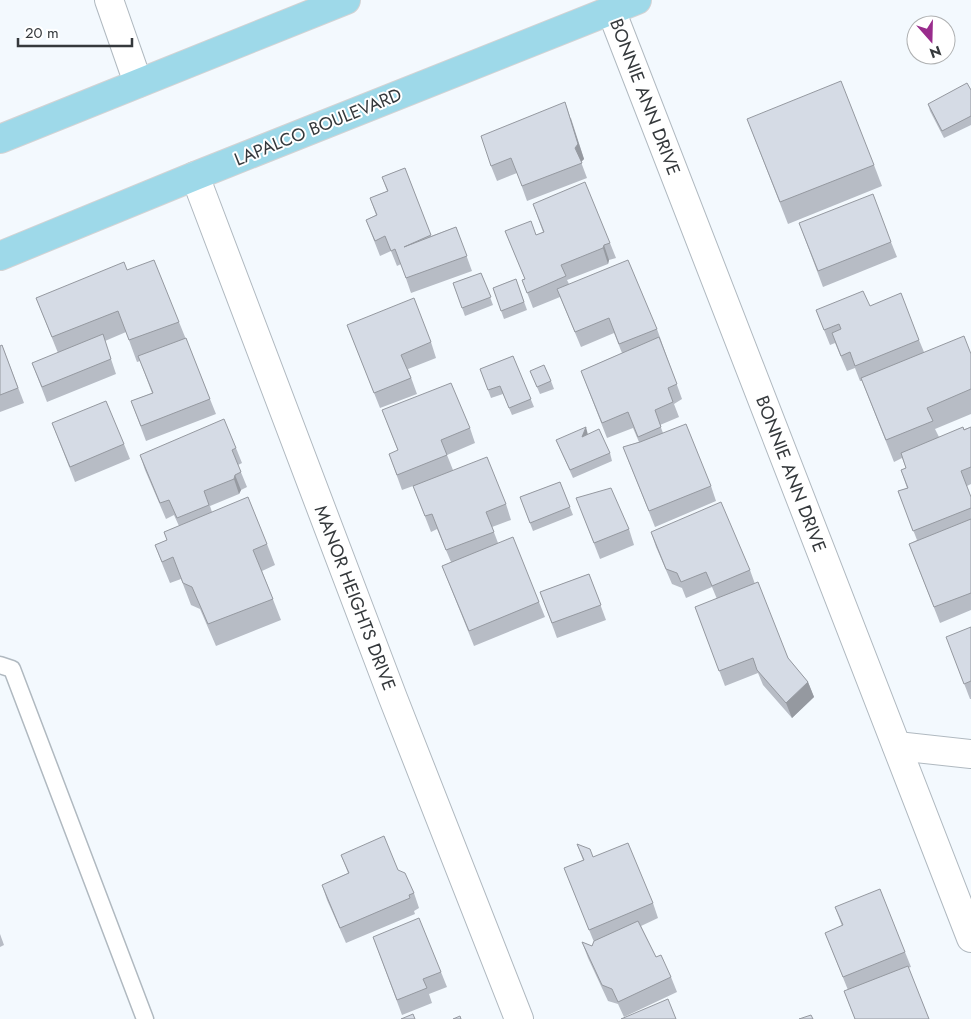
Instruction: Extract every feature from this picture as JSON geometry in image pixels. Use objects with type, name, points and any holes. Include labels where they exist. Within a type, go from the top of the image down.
[{"type":"main road","points":[[0,139],[346,0]]},
{"type":"main road","name":"LAPALCO BOULEVARD","points":[[0,256],[637,0]]},
{"type":"street","points":[[109,0],[138,83]]},
{"type":"street","name":"BONNIE ANN DRIVE","points":[[611,10],[971,938]]},
{"type":"street","name":"MANOR HEIGHTS DRIVE","points":[[196,176],[393,698],[519,1019]]},
{"type":"street","points":[[897,746],[971,754]]},
{"type":"lane","points":[[0,665],[12,669],[145,1019]]},
{"type":"building","points":[[841,81],[874,165],[780,202],[747,119]]},
{"type":"building","points":[[967,83],[971,90],[971,116],[942,131],[928,104]]},
{"type":"building","points":[[565,102],[578,144],[575,148],[582,163],[522,186],[511,158],[491,166],[481,136]]},
{"type":"building","points":[[405,168],[431,235],[404,247],[456,227],[467,256],[406,278],[395,249],[391,251],[385,236],[375,241],[366,220],[377,215],[370,198],[388,191],[382,177]]},
{"type":"building","points":[[585,182],[610,243],[604,245],[603,248],[561,265],[566,276],[527,293],[522,280],[525,279],[505,231],[531,221],[536,235],[544,232],[533,204]]},
{"type":"building","points":[[873,194],[891,242],[818,271],[799,223]]},
{"type":"building","points":[[154,260],[179,322],[129,340],[118,311],[52,337],[36,298],[124,262],[127,270]]},
{"type":"building","points":[[628,260],[657,329],[619,344],[609,318],[575,332],[557,289]]},
{"type":"building","points":[[481,273],[491,297],[462,308],[453,283]]},
{"type":"building","points":[[516,279],[524,302],[501,311],[493,288]]},
{"type":"building","points":[[863,291],[870,306],[901,293],[919,340],[855,366],[850,352],[841,356],[832,333],[841,329],[839,324],[824,330],[816,310]]},
{"type":"building","points":[[414,298],[431,342],[401,355],[411,378],[374,393],[347,325]]},
{"type":"building","points":[[103,334],[111,359],[42,387],[32,363]]},
{"type":"building","points":[[964,336],[971,354],[971,389],[927,408],[933,421],[886,440],[861,378]]},
{"type":"building","points":[[659,337],[677,384],[668,388],[673,402],[655,410],[661,427],[638,437],[628,412],[602,423],[581,371]]},
{"type":"building","points":[[186,338],[210,399],[141,426],[131,401],[153,393],[138,356]]},
{"type":"building","points":[[2,345],[18,388],[0,395],[0,346]]},
{"type":"building","points":[[513,356],[531,399],[509,408],[500,386],[488,390],[480,369]]},
{"type":"building","points":[[544,365],[551,381],[537,387],[530,371]]},
{"type":"building","points":[[451,383],[470,428],[441,440],[447,455],[397,475],[389,454],[398,450],[382,410]]},
{"type":"building","points":[[106,401],[124,444],[70,467],[52,423]]},
{"type":"building","points":[[224,419],[236,448],[232,450],[241,472],[235,475],[234,479],[204,491],[209,505],[177,518],[169,500],[160,503],[140,455]]},
{"type":"building","points":[[686,424],[711,486],[649,511],[623,447]]},
{"type":"building","points":[[586,427],[582,437],[599,429],[610,453],[570,470],[556,440]]},
{"type":"building","points":[[963,427],[964,430],[971,427],[971,467],[961,471],[971,497],[971,508],[913,531],[898,491],[908,488],[901,470],[906,468],[901,453]]},
{"type":"building","points":[[487,457],[506,504],[486,512],[494,532],[446,550],[432,514],[425,516],[413,486]]},
{"type":"building","points":[[560,482],[570,507],[530,523],[520,497]]},
{"type":"building","points":[[611,488],[629,529],[594,543],[576,498]]},
{"type":"building","points":[[248,497],[267,544],[253,550],[273,599],[208,624],[192,587],[183,583],[173,557],[162,562],[155,545],[167,540],[164,532]]},
{"type":"building","points":[[721,502],[750,570],[712,586],[706,572],[681,582],[677,573],[666,569],[651,532]]},
{"type":"building","points":[[971,519],[971,593],[934,607],[909,544]]},
{"type":"building","points":[[513,537],[539,602],[469,631],[442,566]]},
{"type":"building","points":[[589,574],[601,605],[552,623],[540,592]]},
{"type":"building","points":[[758,582],[788,658],[808,682],[786,703],[757,670],[753,658],[719,671],[695,607]]},
{"type":"building","points":[[971,627],[971,681],[964,684],[946,637]]},
{"type":"building","points":[[384,836],[398,870],[405,873],[414,893],[409,895],[410,898],[340,928],[322,885],[349,873],[341,855]]},
{"type":"building","points":[[628,843],[653,903],[589,930],[564,868],[584,860],[577,844],[590,849],[593,857]]},
{"type":"building","points":[[880,889],[905,952],[843,977],[825,933],[843,925],[835,907]]},
{"type":"building","points":[[419,918],[441,972],[423,979],[427,988],[397,1000],[373,937]]},
{"type":"building","points":[[638,921],[656,957],[661,955],[671,977],[618,1002],[612,989],[602,985],[582,942],[592,946],[594,941]]},
{"type":"building","points":[[908,966],[929,1019],[855,1019],[844,991]]},
{"type":"building","points":[[668,999],[676,1019],[621,1019]]},
{"type":"building","points":[[413,1014],[415,1019],[401,1019]]},
{"type":"building","points":[[811,1015],[813,1019],[799,1019]]}]
